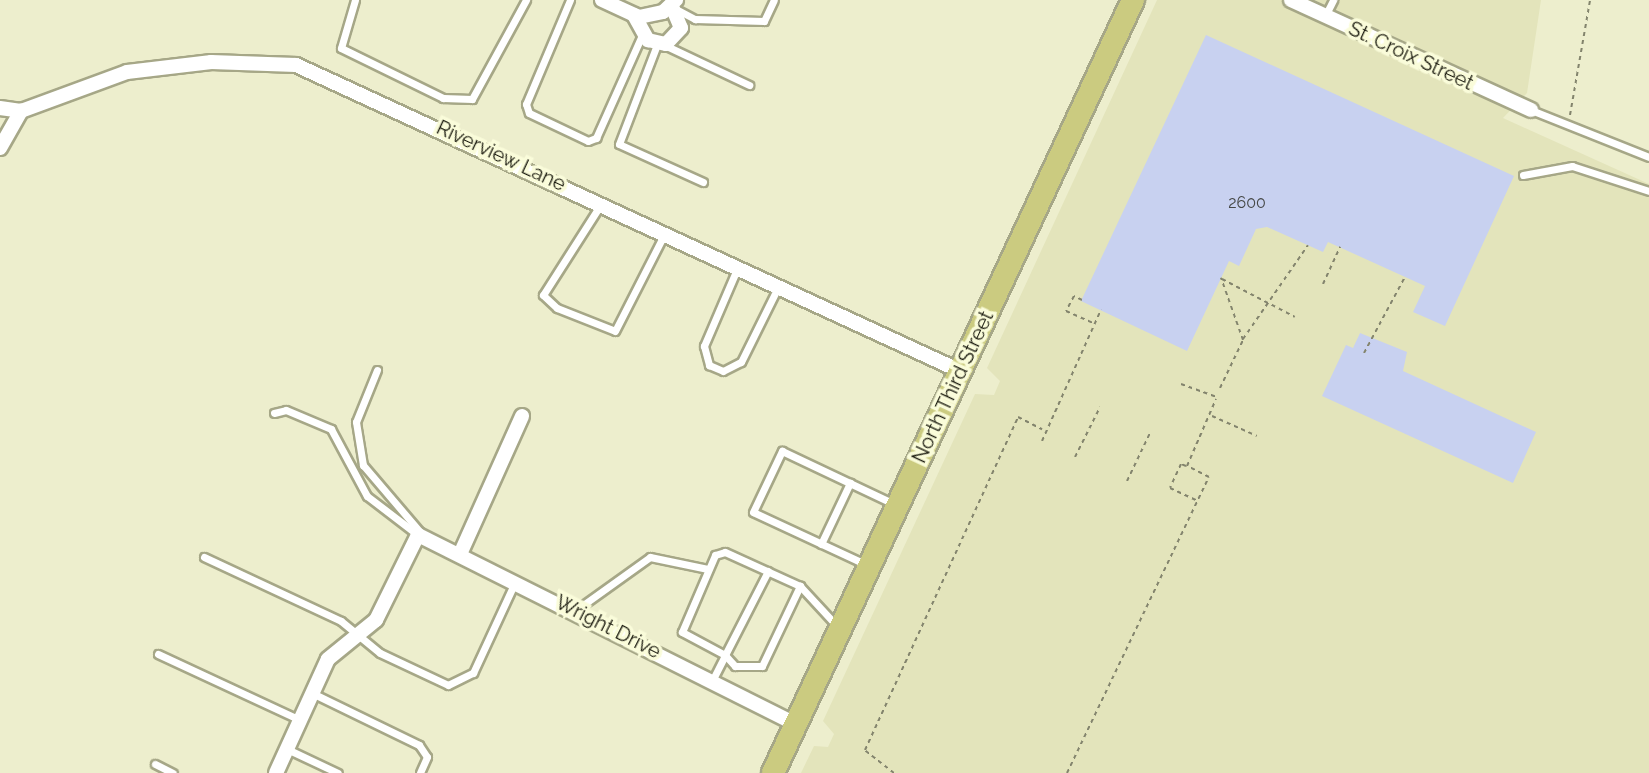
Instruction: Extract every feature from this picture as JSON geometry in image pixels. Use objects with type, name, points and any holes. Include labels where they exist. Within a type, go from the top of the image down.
[{"type":"main road","name":"North Third Street","points":[[773,773],[1133,0]]},
{"type":"street","points":[[602,0],[634,15],[643,33],[658,42],[666,44],[681,28],[674,4],[634,15]]},
{"type":"street","name":"St. Croix Street","points":[[1291,0],[1531,110]]},
{"type":"street","name":"Riverview Lane","points":[[0,108],[21,111],[127,72],[211,62],[296,65],[602,203],[960,371]]},
{"type":"street","points":[[0,148],[21,111]]},
{"type":"street","points":[[461,552],[522,416]]},
{"type":"street","points":[[276,773],[328,659],[376,620],[421,536]]},
{"type":"street","name":"Wright Drive","points":[[421,536],[461,552],[796,724]]},
{"type":"lane","points":[[355,0],[341,48],[443,98],[472,99],[526,0]]},
{"type":"lane","points":[[570,0],[526,104],[529,113],[588,141],[596,138],[643,33]]},
{"type":"lane","points":[[674,4],[695,19],[764,21],[774,0]]},
{"type":"lane","points":[[1325,16],[1333,0]]},
{"type":"lane","points":[[703,182],[619,144],[658,42],[749,85]]},
{"type":"lane","points":[[1531,110],[1649,157]]},
{"type":"lane","points":[[1523,175],[1572,166],[1649,191]]},
{"type":"lane","points":[[602,203],[543,295],[570,315],[615,331],[665,233]]},
{"type":"lane","points":[[738,267],[704,346],[709,365],[723,371],[741,362],[779,286]]},
{"type":"lane","points":[[377,370],[356,422],[363,465],[421,536]]},
{"type":"lane","points":[[274,413],[286,410],[331,429],[367,496],[421,536]]},
{"type":"lane","points":[[870,567],[753,512],[782,451],[899,506]]},
{"type":"lane","points":[[821,544],[850,483]]},
{"type":"lane","points":[[800,586],[762,666],[750,671],[682,632],[708,569],[725,552],[800,586],[841,629]]},
{"type":"lane","points":[[204,557],[359,633],[380,653],[460,684],[473,673],[516,580]]},
{"type":"lane","points":[[576,610],[650,557],[708,569]]},
{"type":"lane","points":[[712,681],[768,571]]},
{"type":"lane","points":[[158,654],[300,720]]},
{"type":"lane","points":[[312,693],[419,745],[427,757],[420,773]]},
{"type":"lane","points":[[287,749],[338,773]]},
{"type":"lane","points":[[155,764],[173,773]]},
{"type":"path","points":[[1569,124],[1590,0]]},
{"type":"path","points":[[1220,388],[1243,340],[1308,245]]},
{"type":"path","points":[[1323,284],[1340,247]]},
{"type":"path","points":[[1364,353],[1405,277]]},
{"type":"path","points":[[1243,340],[1221,278],[1295,317]]},
{"type":"path","points":[[1082,300],[1074,296],[1066,311],[1094,323]]},
{"type":"path","points":[[1042,441],[1042,429],[1101,310]]},
{"type":"path","points":[[1181,384],[1216,398],[1212,416],[1187,466]]},
{"type":"path","points":[[1075,457],[1100,407]]},
{"type":"path","points":[[1212,416],[1257,436]]},
{"type":"path","points":[[894,773],[865,750],[1018,417],[1042,429]]},
{"type":"path","points":[[1127,481],[1151,431]]},
{"type":"path","points":[[1067,773],[1209,477],[1181,464],[1170,488],[1197,501]]},
{"type":"shaded area","points":[[1157,0],[1541,0],[1527,93],[1503,118],[1649,184],[1649,773],[801,773],[814,746],[828,747],[834,734],[823,721],[975,394],[994,395],[1000,381],[987,368]]},
{"type":"building","points":[[1206,35],[1514,176],[1445,326],[1413,312],[1425,286],[1328,242],[1323,252],[1267,227],[1256,229],[1239,266],[1229,261],[1187,351],[1081,301]]},
{"type":"building","points":[[1360,333],[1407,352],[1403,371],[1536,432],[1513,483],[1322,396],[1346,345],[1353,348]]}]
